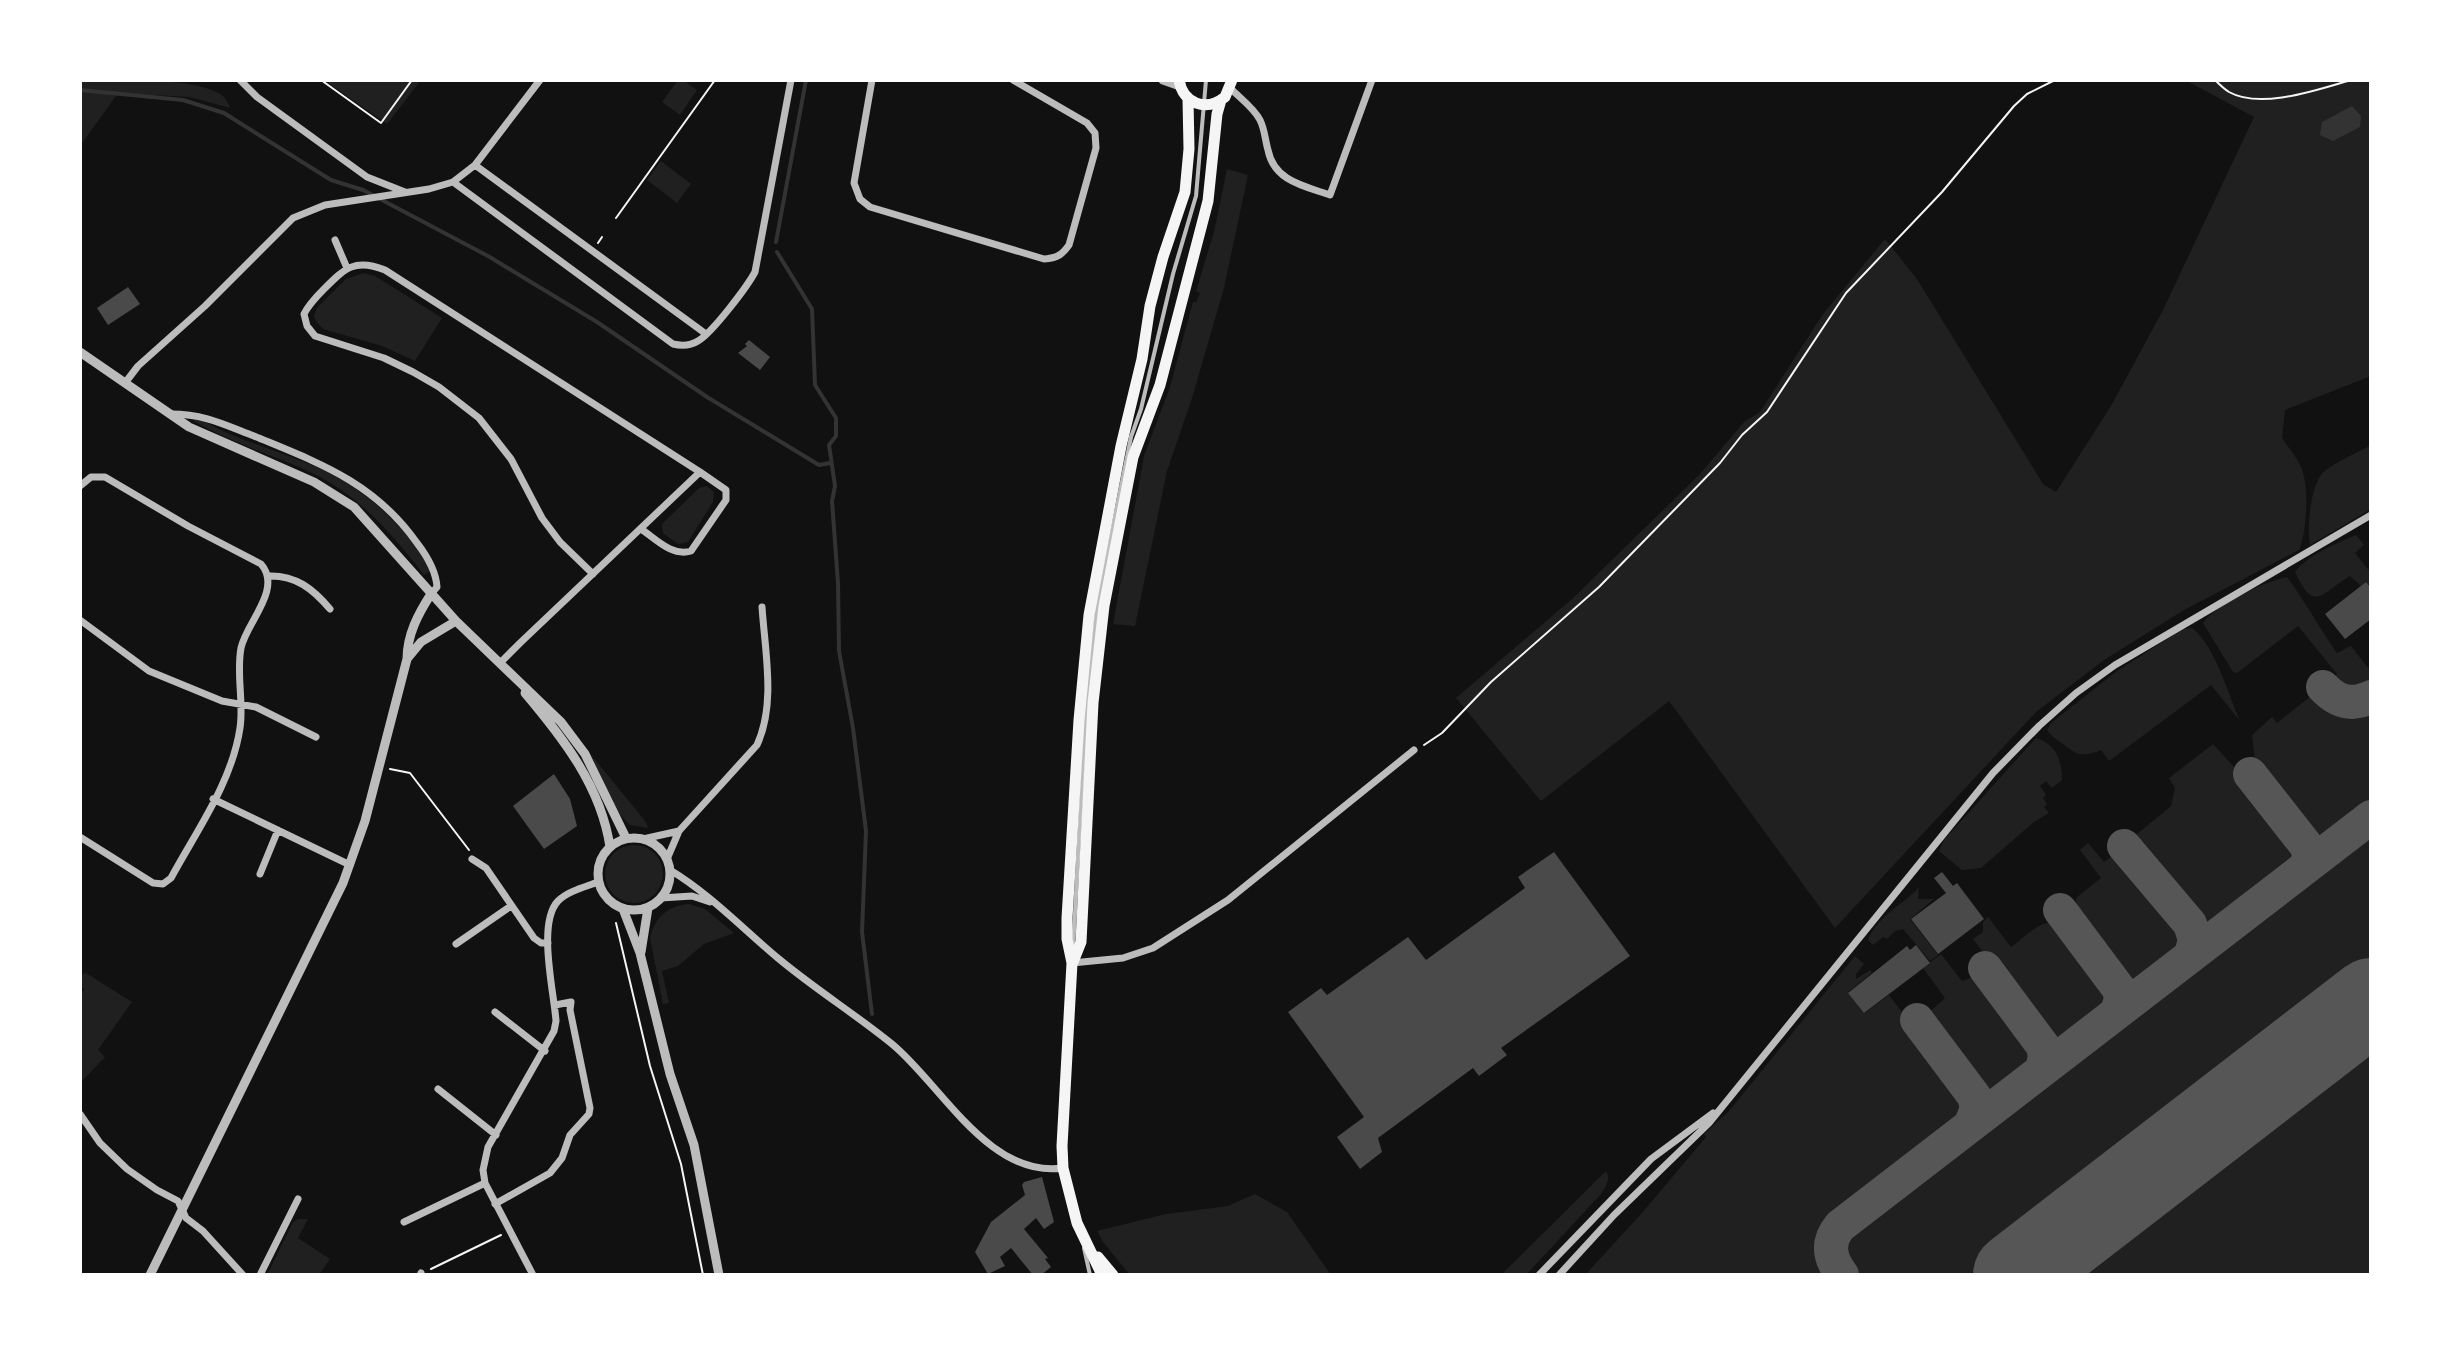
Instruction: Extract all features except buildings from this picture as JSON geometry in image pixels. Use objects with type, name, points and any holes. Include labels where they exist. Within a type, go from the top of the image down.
[{"type":"main road","points":[[1102,1275],[1071,1207],[1063,1168],[1072,963],[1067,939],[1067,904],[1089,615],[1121,446],[1142,359],[1150,306],[1185,192],[1189,149],[1188,99],[1179,83]]},
{"type":"main road","points":[[1072,963],[1081,942],[1084,841],[1100,632],[1124,498],[1137,445],[1160,385],[1202,227],[1208,201],[1217,114],[1231,84]]},
{"type":"main road","points":[[1188,99],[1202,105],[1221,100]]},
{"type":"main road","points":[[1085,1242],[1113,1275]]},
{"type":"street","points":[[240,80],[257,97],[367,177],[403,193]]},
{"type":"street","points":[[125,383],[138,366],[205,306],[293,218],[314,207],[453,182],[475,165],[540,80]]},
{"type":"street","points":[[453,182],[673,344],[693,344],[706,334],[755,272],[791,80]]},
{"type":"street","points":[[872,80],[854,183],[860,199],[870,207],[1044,259],[1055,258],[1064,253],[1069,245],[1096,148],[1095,133],[1087,123],[1013,80]]},
{"type":"street","points":[[1163,80],[1179,83]]},
{"type":"street","points":[[1231,84],[1259,117],[1266,135],[1268,153],[1282,175],[1291,182],[1330,195],[1372,80]]},
{"type":"street","points":[[475,165],[706,334]]},
{"type":"street","points":[[335,240],[347,268]]},
{"type":"street","points":[[593,574],[553,534],[503,448],[479,418],[413,372],[384,358],[315,336],[307,326],[304,314],[309,305],[347,268],[367,264],[385,270],[725,487],[727,496],[695,548],[686,553],[677,553],[641,529]]},
{"type":"street","points":[[80,352],[168,414],[218,441],[335,493],[375,528],[456,621],[548,707],[585,754],[626,838]]},
{"type":"street","points":[[150,1275],[325,923],[350,865],[407,659],[407,645],[419,613],[437,587],[432,568],[416,541],[396,517],[336,470],[219,421],[196,414],[168,414]]},
{"type":"street","points":[[500,663],[700,472]]},
{"type":"street","points":[[80,486],[91,477],[105,477],[261,564],[268,576],[269,587],[241,646],[239,669],[243,703],[233,761],[171,878],[163,884],[143,878],[80,837]]},
{"type":"street","points":[[1559,1275],[1614,1215],[1698,1135],[1958,815],[2039,726],[2076,693],[2125,659],[2371,515]]},
{"type":"street","points":[[268,576],[280,575],[300,582],[313,589],[330,609]]},
{"type":"street","points":[[667,859],[679,831],[757,745],[762,734],[768,705],[762,607]]},
{"type":"street","points":[[80,620],[149,671],[222,701],[243,703],[316,737]]},
{"type":"street","points":[[407,659],[421,642],[456,621]]},
{"type":"street","points":[[500,663],[576,760],[599,806],[610,847]]},
{"type":"street","points":[[1072,963],[1123,958],[1153,948],[1228,900],[1414,750]]},
{"type":"street","points":[[213,799],[350,865]]},
{"type":"street","points":[[260,874],[278,830]]},
{"type":"street","points":[[643,839],[654,845],[667,859],[670,870],[668,887],[661,898],[648,908],[635,911],[623,909],[610,902],[598,882],[599,863],[610,847],[626,838],[643,839],[679,831]]},
{"type":"street","points":[[472,859],[486,868],[534,938],[548,943]]},
{"type":"street","points":[[670,870],[693,884],[781,960],[895,1046],[970,1128],[990,1144],[1035,1169],[1063,1168]]},
{"type":"street","points":[[533,1275],[485,1183],[484,1159],[554,1031],[549,918],[558,901],[569,893],[598,882]]},
{"type":"street","points":[[661,898],[692,896],[714,903]]},
{"type":"street","points":[[456,944],[511,906]]},
{"type":"street","points":[[640,953],[648,908]]},
{"type":"street","points":[[623,909],[640,953],[670,1074],[694,1145],[719,1275]]},
{"type":"street","points":[[495,1204],[550,1173],[562,1158],[570,1135],[589,1114],[571,1002],[555,1005]]},
{"type":"street","points":[[495,1012],[545,1051]]},
{"type":"street","points":[[438,1089],[496,1135]]},
{"type":"street","points":[[1539,1275],[1651,1159],[1721,1107]]},
{"type":"street","points":[[80,1114],[114,1157],[142,1180],[178,1201],[186,1218],[203,1231],[243,1275]]},
{"type":"street","points":[[1651,1159],[1661,1170]]},
{"type":"street","points":[[404,1222],[485,1183]]},
{"type":"street","points":[[260,1275],[298,1199]]},
{"type":"lane","points":[[1072,963],[1081,783],[1093,632],[1131,437],[1196,196],[1206,80]]},
{"type":"lane","points":[[1137,445],[1141,409]]},
{"type":"lane","points":[[1085,1242],[1084,1255],[1090,1275]]},
{"type":"path","points":[[321,80],[381,123],[412,80]]},
{"type":"path","points":[[616,218],[715,80]]},
{"type":"path","points":[[1414,750],[1433,741],[1491,682],[1599,587],[1720,463],[1742,435],[1767,412],[1846,293],[1942,192],[2014,106],[2027,94],[2055,80]]},
{"type":"path","points":[[2215,80],[2231,93],[2261,100],[2306,93],[2351,80]]},
{"type":"path","points":[[379,767],[410,773],[468,847],[472,859]]},
{"type":"path","points":[[610,902],[650,1066],[681,1164],[703,1275]]},
{"type":"path","points":[[420,1274],[509,1230]]},
{"type":"shaded area","points":[[80,80],[196,85],[224,97],[230,108],[190,97],[118,93],[80,146]]},
{"type":"shaded area","points":[[324,80],[421,80],[387,124]]},
{"type":"shaded area","points":[[678,80],[697,90],[680,115],[662,102]]},
{"type":"shaded area","points":[[2185,80],[2371,80],[2371,376],[2285,410],[2282,438],[2298,462],[2305,483],[2305,520],[2299,550],[2184,610],[2104,660],[2036,712],[1835,928],[1669,701],[1541,801],[1456,698],[1572,599],[1700,474],[1744,422],[1760,412],[1823,314],[1885,239],[1917,279],[2043,484],[2056,492],[2111,406],[2163,310],[2254,117]]},
{"type":"shaded area","points":[[2352,106],[2361,116],[2360,127],[2333,141],[2320,135],[2322,122]]},
{"type":"shaded area","points":[[661,161],[691,184],[677,203],[647,180]]},
{"type":"shaded area","points":[[1227,169],[1248,175],[1224,288],[1167,471],[1135,626],[1113,624],[1144,456],[1169,390],[1193,302],[1200,293],[1196,291],[1214,232]]},
{"type":"shaded area","points":[[364,273],[375,276],[442,318],[415,361],[382,346],[323,329],[316,321],[317,308],[346,279]]},
{"type":"shaded area","points":[[194,418],[326,471],[362,493],[394,521],[431,571],[424,575],[374,517],[329,482],[223,436],[194,421]]},
{"type":"shaded area","points":[[2371,445],[2371,509],[2310,545],[2310,509],[2321,475]]},
{"type":"shaded area","points":[[707,486],[714,492],[713,502],[688,542],[678,544],[663,533],[662,524],[699,488]]},
{"type":"shaded area","points":[[2356,535],[2364,545],[2355,553],[2371,573],[2371,588],[2366,582],[2361,586],[2350,576],[2320,596],[2308,593],[2295,572],[2315,555]]},
{"type":"shaded area","points":[[2287,577],[2337,653],[2351,646],[2371,668],[2371,692],[2359,697],[2347,697],[2331,688],[2327,683],[2337,674],[2298,626],[2237,673],[2233,672],[2203,623],[2242,595]]},
{"type":"shaded area","points":[[2192,628],[2208,646],[2240,721],[2211,685],[2109,761],[2101,750],[2085,754],[2073,751],[2047,730],[2051,723],[2117,671],[2183,629]]},
{"type":"shaded area","points":[[2316,692],[2347,707],[2371,703],[2371,807],[2325,842],[2317,842],[2310,837],[2256,769],[2252,735],[2272,717],[2277,723]]},
{"type":"shaded area","points":[[2036,738],[2053,749],[2061,766],[2062,780],[2052,788],[2046,781],[2040,786],[2046,795],[2043,798],[2047,804],[2044,807],[2049,813],[2034,822],[1981,868],[1962,870],[1939,851],[1944,840]]},
{"type":"shaded area","points":[[2213,744],[2244,778],[2303,854],[2300,861],[2220,922],[2206,923],[2195,918],[2131,839],[2171,806],[2175,788],[2169,778]]},
{"type":"shaded area","points":[[592,756],[648,828],[630,825],[618,816]]},
{"type":"shaded area","points":[[2371,828],[2371,965],[1969,1275],[1854,1275],[1841,1255],[1840,1244],[1854,1225]]},
{"type":"shaded area","points":[[2088,843],[2104,862],[2116,853],[2122,856],[2186,933],[2184,948],[2148,977],[2134,984],[2119,976],[2073,914],[2077,897],[2101,878],[2080,850]]},
{"type":"shaded area","points":[[634,845],[655,853],[663,874],[655,895],[634,903],[613,895],[605,874],[613,853]]},
{"type":"shaded area","points":[[1919,887],[1918,899],[1934,899],[1910,919],[1938,955],[1930,961],[1903,929],[1873,945],[1868,940],[1884,917]]},
{"type":"shaded area","points":[[689,904],[705,909],[734,933],[704,944],[678,966],[662,971],[669,1003],[663,1004],[650,938],[663,914],[674,907]]},
{"type":"shaded area","points":[[1988,917],[2011,947],[2041,925],[2048,922],[2062,924],[2111,992],[2101,1013],[2066,1039],[2046,1035],[1973,939],[1983,932],[1983,922]]},
{"type":"shaded area","points":[[1941,954],[1962,981],[1974,977],[1984,979],[2018,1021],[2031,1045],[2032,1067],[2001,1091],[1987,1094],[1980,1091],[1924,1017],[1945,998],[1923,968]]},
{"type":"shaded area","points":[[1855,956],[1864,964],[1856,979],[1870,970],[1872,973],[1848,992],[1865,1013],[1889,995],[1970,1103],[1964,1118],[1828,1226],[1822,1251],[1830,1275],[1585,1275],[1642,1213],[1706,1137],[1704,1134],[1729,1111]]},
{"type":"shaded area","points":[[86,973],[132,1002],[98,1050],[105,1057],[81,1082],[80,993],[84,990],[80,975]]},
{"type":"shaded area","points":[[2371,1035],[2371,1275],[2060,1275]]},
{"type":"shaded area","points":[[1606,1171],[1608,1180],[1601,1194],[1526,1275],[1501,1275]]},
{"type":"shaded area","points":[[1255,1194],[1287,1212],[1331,1275],[1130,1275],[1097,1231],[1166,1214],[1228,1206]]},
{"type":"shaded area","points":[[308,1219],[298,1238],[330,1259],[319,1275],[267,1275],[293,1222]]},
{"type":"waterway","points":[[776,242],[806,80]]},
{"type":"waterway","points":[[80,90],[183,100],[224,113],[331,180],[363,190],[488,256],[819,465],[830,463]]},
{"type":"waterway","points":[[777,252],[812,309],[815,385],[836,418],[836,436],[829,445],[835,486],[832,501],[839,651],[853,728],[866,831],[862,932],[872,1014]]},
{"type":"taxiway","points":[[2323,687],[2345,701],[2371,697]]},
{"type":"taxiway","points":[[2250,774],[2305,844],[2310,853],[2306,867]]},
{"type":"taxiway","points":[[1842,1275],[1831,1251],[1840,1226],[2371,817]]},
{"type":"taxiway","points":[[2124,846],[2190,924],[2195,940],[2191,955]]},
{"type":"taxiway","points":[[2060,910],[2119,989],[2121,999],[2117,1012]]},
{"type":"taxiway","points":[[1985,968],[2043,1046],[2045,1057],[2042,1069]]},
{"type":"taxiway","points":[[1917,1020],[1974,1096],[1977,1108],[1971,1124]]},
{"type":"runway","points":[[2016,1275],[2371,1001]]}]
